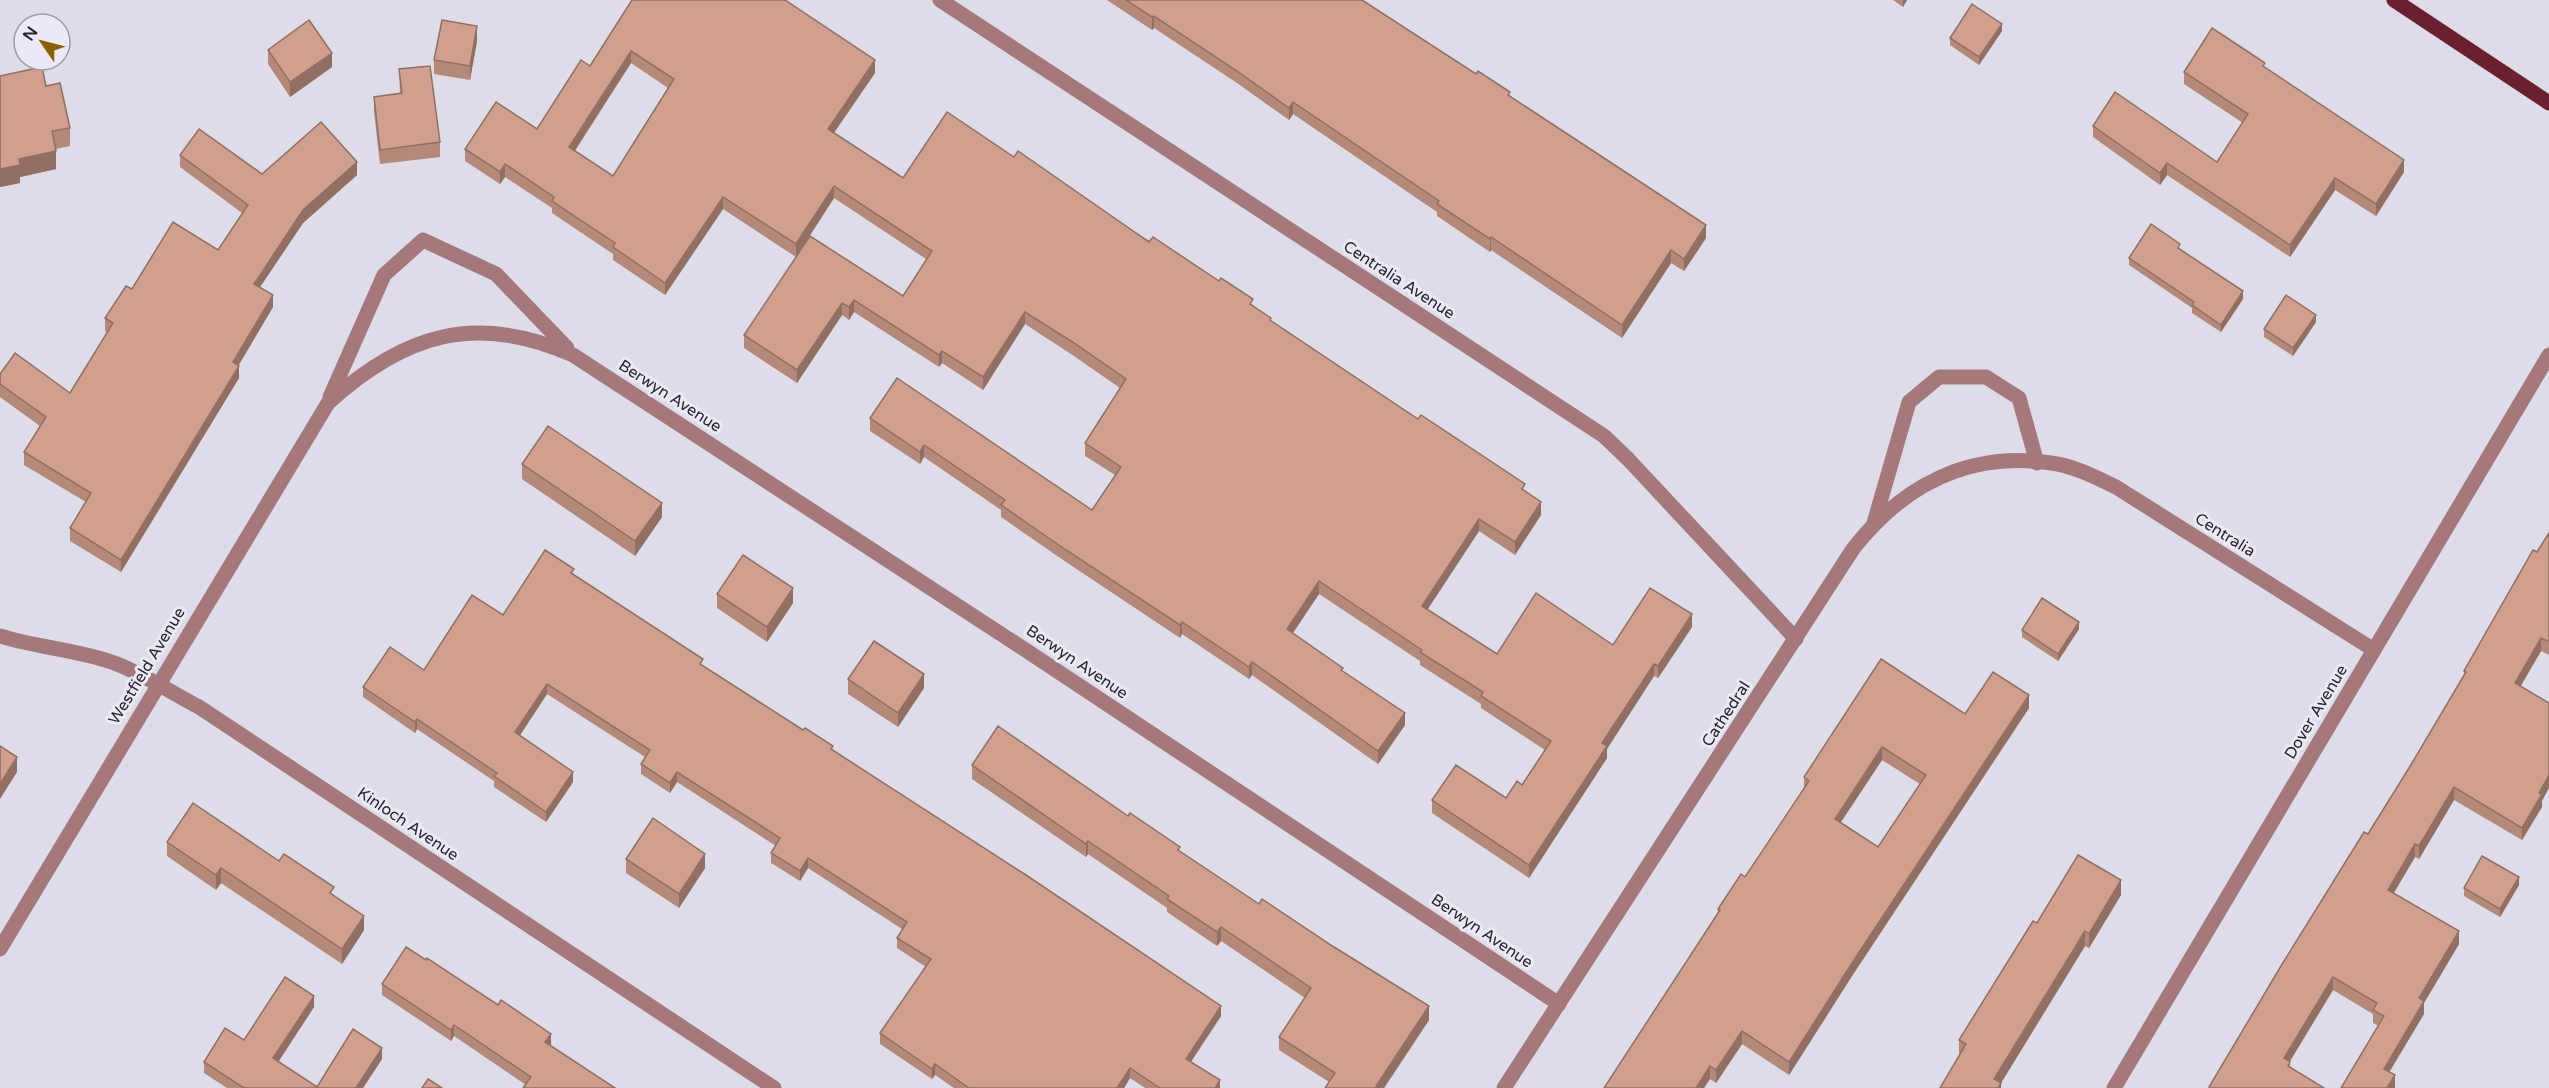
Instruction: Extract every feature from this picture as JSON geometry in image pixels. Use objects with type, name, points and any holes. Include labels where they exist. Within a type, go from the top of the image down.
[{"type":"main road","points":[[2394,0],[2549,103]]},
{"type":"street","name":"Centralia Avenue","points":[[940,0],[1604,436],[1796,639]]},
{"type":"street","name":"Berwyn Avenue","points":[[423,240],[496,274],[573,355]]},
{"type":"street","name":"Westfield Avenue","points":[[0,949],[328,403],[384,275],[423,240]]},
{"type":"street","name":"Berwyn Avenue","points":[[436,339],[478,332],[513,334],[546,343],[573,355],[1024,648],[1559,1004]]},
{"type":"street","name":"Westfield Avenue","points":[[328,403],[354,379],[395,355],[436,339]]},
{"type":"street","name":"Dover Avenue","points":[[2114,1088],[2549,355]]},
{"type":"street","points":[[1874,523],[1909,402],[1939,377],[1986,377],[2019,398],[2044,463]]},
{"type":"street","name":"Cathedral","points":[[1504,1088],[1853,549],[1874,523],[1902,498],[1934,479],[1970,467],[2007,462],[2044,463]]},
{"type":"street","name":"Centralia","points":[[2044,463],[2087,473],[2116,487],[2374,650]]},
{"type":"street","name":"Kinloch Avenue","points":[[0,636],[23,643],[75,652],[117,664],[209,714],[774,1088]]},
{"type":"building","points":[[632,0],[785,0],[875,60],[828,129],[903,178],[947,112],[1014,157],[1018,151],[1149,242],[1153,237],[1219,281],[1221,278],[1253,299],[1250,304],[1271,318],[1270,320],[1418,419],[1421,415],[1525,484],[1522,489],[1541,502],[1515,542],[1479,519],[1422,606],[1497,654],[1536,593],[1613,645],[1650,588],[1692,614],[1658,666],[1654,664],[1602,743],[1607,746],[1529,865],[1432,800],[1456,765],[1506,798],[1517,781],[1522,785],[1551,741],[1481,696],[1483,692],[1420,652],[1422,650],[1319,581],[1287,629],[1343,668],[1341,670],[1405,713],[1378,751],[1252,662],[1249,667],[1182,622],[1180,625],[1066,550],[1001,505],[1005,500],[924,445],[920,452],[870,418],[897,378],[1092,510],[1121,467],[1085,443],[1126,379],[1074,343],[1025,312],[983,377],[942,351],[939,355],[854,300],[849,307],[842,303],[797,370],[744,335],[810,236],[903,296],[932,251],[834,186],[796,244],[723,197],[665,283],[613,247],[615,243],[552,201],[554,197],[505,164],[500,172],[465,149],[496,102],[537,129],[581,60],[590,66]],"holes":[[[631,51],[674,79],[613,176],[569,147]]]},
{"type":"building","points":[[1126,0],[1362,0],[1476,74],[1478,71],[1510,92],[1508,95],[1706,225],[1684,259],[1671,250],[1622,325],[1491,237],[1490,239],[1437,204],[1439,201],[1293,102],[1289,108],[1154,16],[1152,17]]},
{"type":"building","points":[[1972,4],[2002,24],[1979,57],[1950,38]]},
{"type":"building","points":[[309,20],[332,53],[290,82],[268,50]]},
{"type":"building","points":[[442,20],[477,26],[470,66],[434,60]]},
{"type":"building","points":[[2212,28],[2265,63],[2263,66],[2404,160],[2376,204],[2335,178],[2290,245],[2167,163],[2160,173],[2093,126],[2115,92],[2217,162],[2248,114],[2184,72]]},
{"type":"building","points":[[430,66],[440,142],[380,150],[374,97],[402,93],[399,69]]},
{"type":"building","points":[[19,72],[43,72],[46,86],[60,83],[70,128],[52,131],[56,151],[19,159],[20,165],[0,169],[0,76]]},
{"type":"building","points":[[321,122],[357,162],[303,210],[254,284],[273,295],[233,362],[239,366],[121,560],[70,528],[91,493],[24,452],[46,417],[0,384],[0,374],[15,353],[70,393],[113,323],[105,318],[126,286],[132,289],[173,222],[218,250],[248,205],[180,155],[199,129],[262,174]]},
{"type":"building","points":[[2151,224],[2180,244],[2178,248],[2243,291],[2221,325],[2192,305],[2194,302],[2129,258]]},
{"type":"building","points":[[2286,295],[2316,315],[2293,348],[2264,329]]},
{"type":"building","points":[[548,426],[662,503],[635,541],[522,464]]},
{"type":"building","points":[[2549,533],[2549,642],[2541,638],[2515,683],[2549,703],[2549,775],[2539,793],[2542,794],[2522,828],[2454,787],[2419,846],[2415,844],[2388,890],[2459,931],[2419,998],[2424,1001],[2384,1069],[2395,1075],[2387,1088],[2341,1088],[2384,1016],[2373,1010],[2377,1003],[2333,977],[2284,1058],[2290,1062],[2288,1066],[2324,1088],[2209,1087],[2364,832],[2368,834],[2409,768],[2466,672],[2464,671],[2533,550],[2537,552]]},
{"type":"building","points":[[545,550],[574,569],[571,573],[703,659],[700,664],[803,730],[805,728],[833,746],[831,749],[1026,875],[1221,1006],[1186,1059],[1220,1080],[1215,1088],[1160,1088],[1130,1068],[1117,1088],[969,1088],[935,1064],[932,1069],[880,1033],[931,959],[897,938],[907,922],[808,858],[800,871],[771,853],[780,838],[677,772],[670,783],[641,764],[650,750],[547,684],[515,732],[573,772],[546,812],[494,776],[497,773],[417,719],[415,722],[363,687],[390,647],[424,670],[472,595],[503,615]]},
{"type":"building","points":[[743,555],[793,588],[767,627],[717,594]]},
{"type":"building","points":[[2042,598],[2079,622],[2058,654],[2022,630]]},
{"type":"building","points":[[874,641],[924,674],[898,713],[848,679]]},
{"type":"building","points":[[1881,659],[1965,714],[1993,672],[2029,695],[1789,1062],[1742,1031],[1716,1070],[1710,1066],[1696,1088],[1604,1088],[1741,874],[1745,877],[1809,781],[1804,777]],"holes":[[[1882,747],[1926,775],[1878,847],[1835,819]]]},
{"type":"building","points":[[998,726],[1128,816],[1130,813],[1180,847],[1178,850],[1259,904],[1262,899],[1429,1006],[1376,1086],[1379,1088],[1325,1088],[1335,1073],[1279,1037],[1311,988],[1221,927],[1217,932],[1167,899],[1169,896],[1088,841],[1086,844],[972,765]]},
{"type":"building","points":[[0,746],[17,757],[0,784]]},
{"type":"building","points":[[193,803],[279,861],[284,854],[334,887],[330,893],[364,916],[342,949],[221,868],[216,875],[167,842]]},
{"type":"building","points":[[653,818],[705,854],[679,894],[626,859]]},
{"type":"building","points":[[2078,855],[2121,880],[2089,934],[2085,931],[1994,1079],[2001,1083],[1998,1088],[1940,1088],[1966,1044],[1959,1040],[2033,921],[2037,923]]},
{"type":"building","points":[[2482,856],[2519,877],[2500,909],[2464,888]]},
{"type":"building","points":[[406,947],[426,960],[427,958],[498,1005],[501,1000],[551,1034],[545,1042],[615,1088],[523,1088],[531,1077],[454,1025],[451,1030],[382,984]]},
{"type":"building","points":[[285,977],[314,996],[273,1058],[317,1087],[353,1029],[382,1048],[356,1088],[244,1088],[204,1062],[225,1028],[244,1040]]},
{"type":"building","points":[[428,1079],[442,1088],[422,1088]]}]
